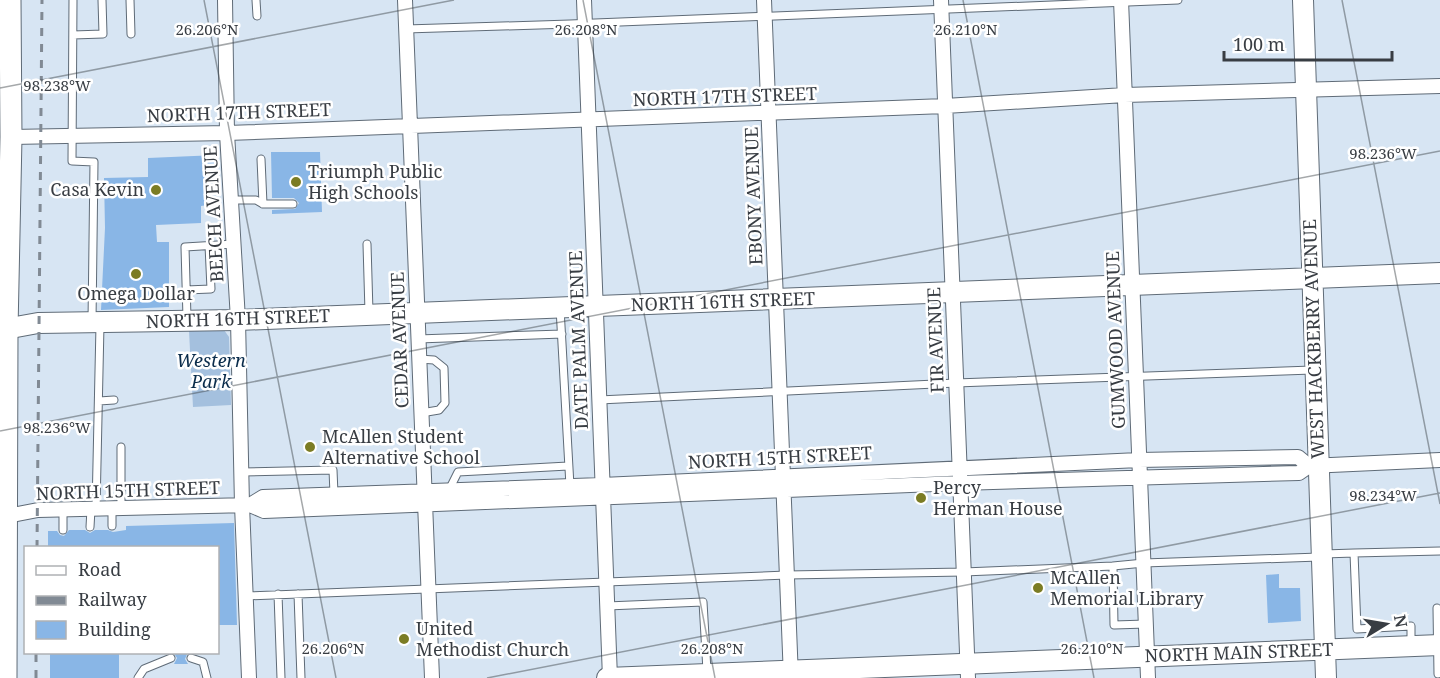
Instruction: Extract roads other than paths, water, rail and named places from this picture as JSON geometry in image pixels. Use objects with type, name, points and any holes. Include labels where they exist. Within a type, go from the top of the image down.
[{"type":"main road","points":[[6,678],[3,607],[4,254],[10,0]]},
{"type":"street","name":"BEECH AVENUE","points":[[225,0],[227,133],[238,320],[241,472],[246,505],[249,678]]},
{"type":"street","name":"CEDAR AVENUE","points":[[405,0],[432,678]]},
{"type":"street","name":"DATE PALM AVENUE","points":[[584,0],[609,678]]},
{"type":"street","name":"EBONY AVENUE","points":[[764,0],[791,674]]},
{"type":"street","name":"WEST HACKBERRY AVENUE","points":[[1303,0],[1315,370],[1314,466],[1321,556],[1326,678]]},
{"type":"street","name":"GUMWOOD AVENUE","points":[[1121,1],[1149,678]]},
{"type":"street","name":"FIR AVENUE","points":[[941,5],[968,671]]},
{"type":"street","name":"NORTH 17TH STREET","points":[[5,138],[227,133],[589,120],[945,106],[1125,95],[1440,86]]},
{"type":"street","name":"NORTH 16TH STREET","points":[[4,330],[39,323],[238,320],[1440,273]]},
{"type":"street","name":"NORTH 15TH STREET","points":[[4,516],[38,510],[63,509],[246,505],[264,511],[425,505],[782,476],[1139,460],[1298,457],[1314,466]]},
{"type":"street","name":"NORTH 15TH STREET","points":[[246,505],[263,497],[425,490],[570,486],[603,491],[783,492],[960,483],[1299,473],[1314,466],[1440,460]]},
{"type":"street","name":"NORTH MAIN STREET","points":[[609,678],[708,674],[889,672],[921,669],[968,671],[1148,657],[1439,645]]},
{"type":"lane","points":[[73,0],[72,161],[94,162],[92,298],[96,322],[99,400],[94,509],[90,527]]},
{"type":"lane","points":[[73,35],[103,34],[102,0]]},
{"type":"lane","points":[[130,0],[131,34]]},
{"type":"lane","points":[[256,0],[257,16]]},
{"type":"lane","points":[[406,29],[764,16],[941,5],[1178,0]]},
{"type":"lane","points":[[261,159],[263,204]]},
{"type":"lane","points":[[231,200],[256,200],[263,204],[293,204]]},
{"type":"lane","points":[[187,321],[185,247],[234,244]]},
{"type":"lane","points":[[367,244],[369,314]]},
{"type":"lane","points":[[186,290],[211,289],[209,245]]},
{"type":"lane","points":[[560,308],[570,486]]},
{"type":"lane","points":[[418,339],[562,334]]},
{"type":"lane","points":[[419,359],[434,360],[444,368],[446,404],[439,410],[422,413]]},
{"type":"lane","points":[[599,400],[956,383],[1315,370]]},
{"type":"lane","points":[[99,400],[114,400]]},
{"type":"lane","points":[[112,526],[117,508],[121,447]]},
{"type":"lane","points":[[449,490],[458,472],[568,466]]},
{"type":"lane","points":[[241,472],[333,470],[334,494]]},
{"type":"lane","points":[[63,509],[63,530]]},
{"type":"lane","points":[[246,596],[787,574],[964,572],[1440,550]]},
{"type":"lane","points":[[1354,553],[1357,629],[1411,626],[1411,646]]},
{"type":"lane","points":[[1113,566],[1114,625],[1146,624]]},
{"type":"lane","points":[[278,594],[281,678]]},
{"type":"lane","points":[[298,594],[301,678]]},
{"type":"lane","points":[[607,606],[703,602],[708,674]]},
{"type":"lane","points":[[1437,608],[1438,674]]},
{"type":"lane","points":[[138,678],[144,669],[171,658]]},
{"type":"lane","points":[[191,658],[203,662],[207,678]]},
{"type":"railway","points":[[37,546],[42,0]]},
{"type":"railway","points":[[36,654],[36,678]]},
{"type":"place","name":"Triumph Public High Schools","points":[[296,182]]},
{"type":"place","name":"Casa Kevin","points":[[156,190]]},
{"type":"place","name":"Omega Dollar","points":[[136,274]]},
{"type":"place","name":"McAllen Student Alternative School","points":[[310,447]]},
{"type":"place","name":"Percy Herman House","points":[[921,498]]},
{"type":"place","name":"McAllen Memorial Library","points":[[1038,588]]},
{"type":"place","name":"United Methodist Church","points":[[404,639]]},
{"type":"park label","name":"Western Park","points":[[211,371]]}]
